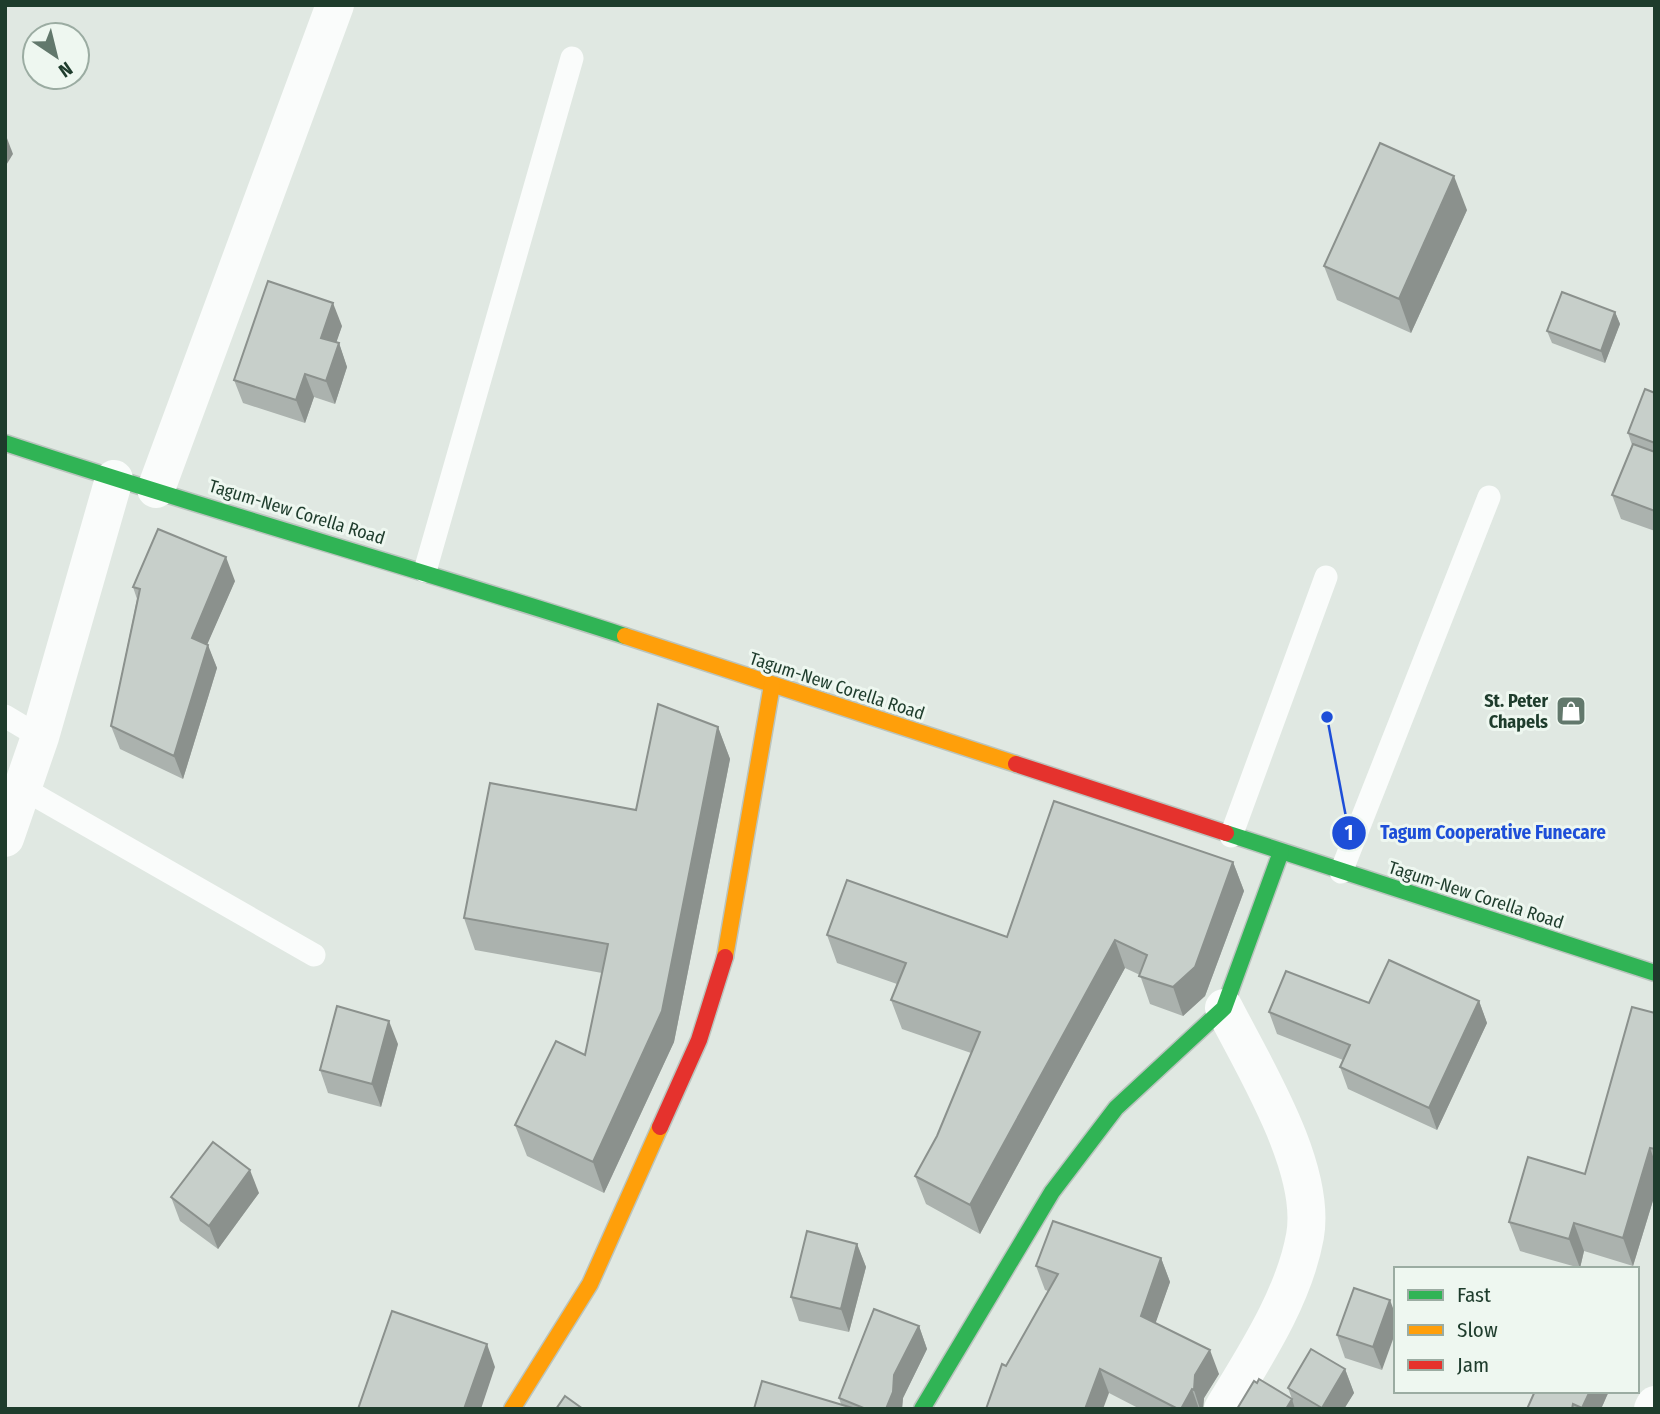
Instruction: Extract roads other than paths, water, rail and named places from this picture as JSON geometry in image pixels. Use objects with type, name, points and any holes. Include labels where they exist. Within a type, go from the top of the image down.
[{"type":"main road","name":"Tagum-New Corella Road","points":[[5,443],[114,479],[156,489],[425,570],[1655,973]]},
{"type":"main road","points":[[512,1409],[590,1284],[699,1040],[724,962],[772,685]]},
{"type":"main road","points":[[922,1409],[1052,1192],[1116,1108],[1224,1008],[1281,852]]},
{"type":"street","points":[[156,489],[335,5]]},
{"type":"street","points":[[5,838],[40,737],[114,479]]},
{"type":"street","points":[[1223,1409],[1251,1363],[1289,1286],[1305,1234],[1303,1187],[1281,1119],[1224,1008]]},
{"type":"lane","points":[[425,570],[572,58]]},
{"type":"lane","points":[[1341,872],[1489,497]]},
{"type":"lane","points":[[1231,836],[1326,577]]},
{"type":"lane","points":[[5,716],[40,737]]},
{"type":"lane","points":[[24,789],[314,956]]},
{"type":"place","name":"St. Peter Chapels","points":[[1571,711]]},
{"type":"place","name":"Tagum Cooperative Funecare","points":[[1327,717]]}]
